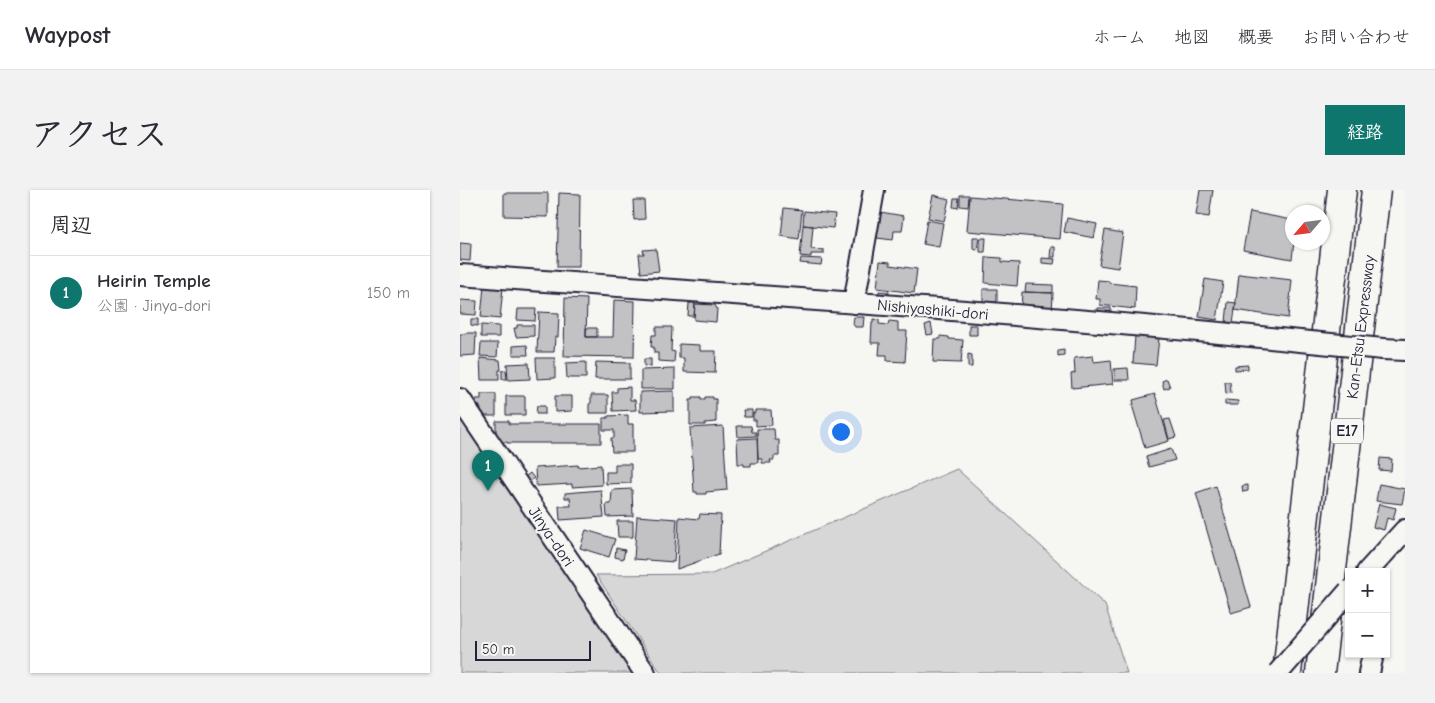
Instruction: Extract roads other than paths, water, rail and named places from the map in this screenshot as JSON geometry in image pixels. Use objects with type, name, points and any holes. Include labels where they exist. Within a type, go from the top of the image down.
[{"type":"highway","name":"Kan-Etsu Expressway","points":[[1287,673],[1342,190]]},
{"type":"highway","name":"Kan-Etsu Expressway","points":[[1320,673],[1376,190]]},
{"type":"street","points":[[854,303],[874,190]]},
{"type":"street","name":"Nishiyashiki-dori","points":[[460,275],[854,303],[1205,331],[1405,350]]},
{"type":"street","name":"Jinya-dori","points":[[460,399],[646,673]]},
{"type":"street","points":[[1373,568],[1405,530]]},
{"type":"street","points":[[1278,673],[1345,597]]},
{"type":"street","points":[[1369,673],[1372,658]]},
{"type":"place","name":"Heirin Temple","points":[[488,491]]}]
